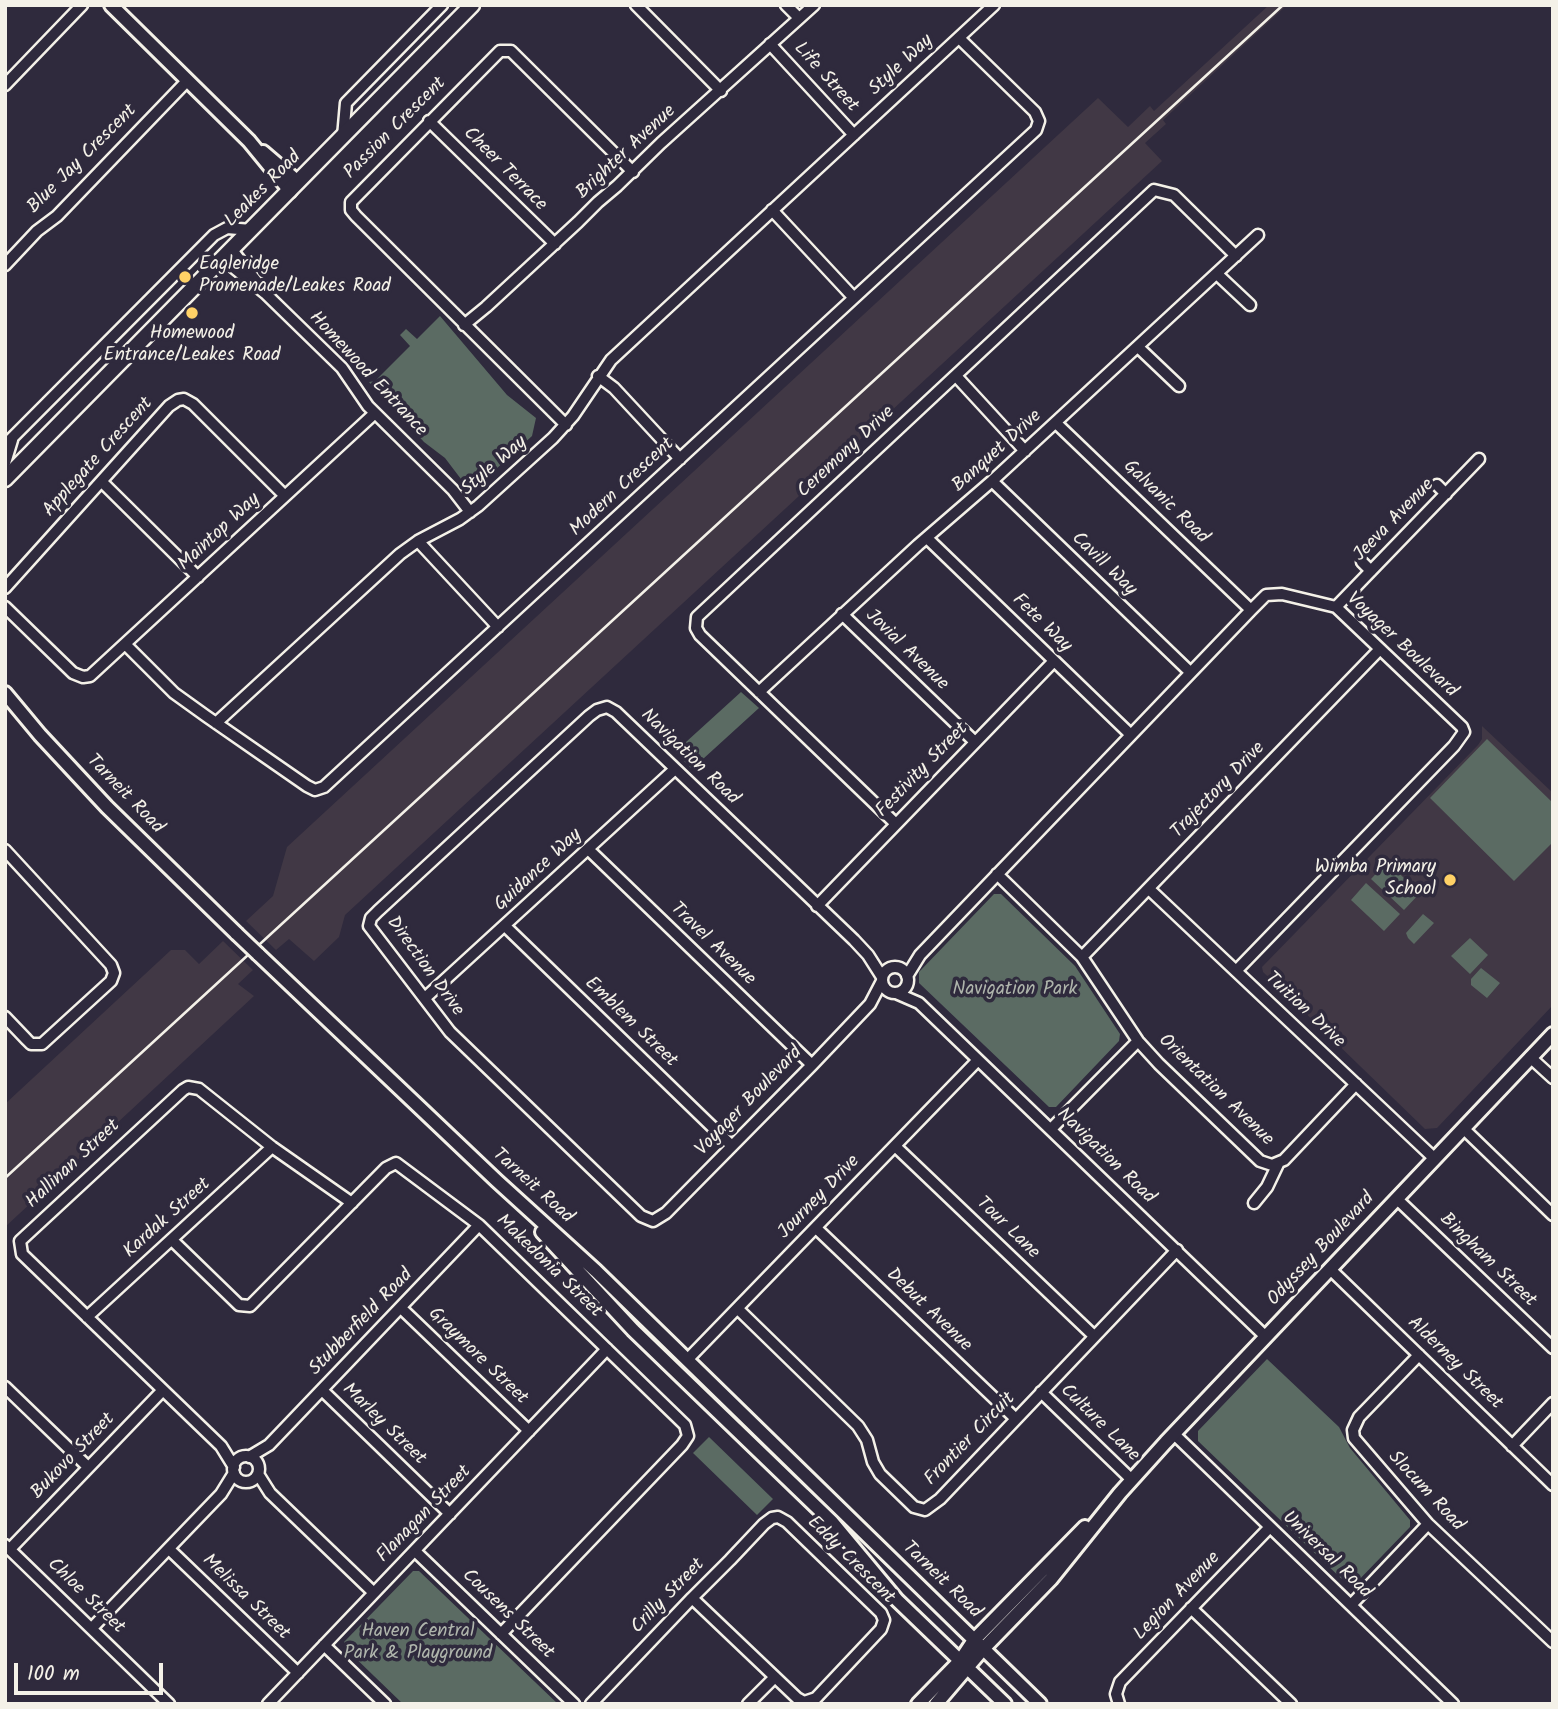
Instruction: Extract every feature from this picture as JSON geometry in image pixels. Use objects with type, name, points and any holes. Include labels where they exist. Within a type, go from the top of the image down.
[{"type":"main road","name":"Leakes Road","points":[[5,479],[472,5]]},
{"type":"street","points":[[5,85],[82,5]]},
{"type":"street","points":[[111,5],[248,142],[273,159],[294,186]]},
{"type":"street","points":[[342,138],[346,103],[442,5]]},
{"type":"street","points":[[636,5],[721,91]]},
{"type":"street","points":[[786,5],[799,18]]},
{"type":"street","name":"Brighter Avenue","points":[[464,325],[814,5]]},
{"type":"street","name":"Style Way","points":[[216,723],[400,554],[470,512],[566,425],[598,376],[618,352],[994,5]]},
{"type":"street","name":"Modern Crescent","points":[[125,644],[174,693],[307,786],[321,789],[1037,127],[1039,121],[1035,112],[959,38]]},
{"type":"street","name":"Life Street","points":[[770,44],[853,135]]},
{"type":"street","name":"Passion Crescent","points":[[566,425],[356,216],[351,207],[354,196],[500,51],[511,51],[633,172]]},
{"type":"street","name":"Blue Jay Crescent","points":[[5,265],[37,231],[57,216],[187,81]]},
{"type":"street","name":"Cheer Terrace","points":[[429,121],[555,244]]},
{"type":"street","name":"Ceremony Drive","points":[[896,824],[700,635],[696,628],[697,617],[1154,190],[1174,195],[1236,257]]},
{"type":"street","points":[[772,210],[854,298]]},
{"type":"street","points":[[5,463],[9,442],[214,235],[227,228],[251,230]]},
{"type":"street","name":"Banquet Drive","points":[[759,692],[1056,423],[1258,235]]},
{"type":"street","name":"Homewood Entrance","points":[[227,254],[342,368],[361,398],[453,490],[470,512]]},
{"type":"street","points":[[1217,274],[1250,305]]},
{"type":"street","points":[[1138,347],[1179,386]]},
{"type":"street","points":[[598,376],[614,388],[680,459]]},
{"type":"street","points":[[956,376],[1025,451]]},
{"type":"street","name":"Applegate Crescent","points":[[5,589],[175,401],[184,399],[193,404],[285,496]]},
{"type":"street","name":"Maintop Way","points":[[5,607],[73,673],[86,677],[375,413]]},
{"type":"street","name":"Galvanic Road","points":[[1056,423],[1251,610]]},
{"type":"street","name":"Jeeva Avenue","points":[[1336,607],[1479,459]]},
{"type":"street","name":"Cavill Way","points":[[992,481],[1190,672]]},
{"type":"street","points":[[102,482],[198,577]]},
{"type":"street","points":[[1437,485],[1446,494]]},
{"type":"street","name":"Fete Way","points":[[926,538],[1131,735]]},
{"type":"street","points":[[418,541],[498,627]]},
{"type":"street","points":[[1362,562],[1371,571]]},
{"type":"street","name":"Voyager Boulevard","points":[[907,977],[920,955],[1190,672],[1266,595],[1275,593],[1336,607],[1462,727],[1461,737],[1236,971]]},
{"type":"street","name":"Jovial Avenue","points":[[842,614],[975,742]]},
{"type":"street","name":"Trajectory Drive","points":[[1082,957],[1380,649]]},
{"type":"street","name":"Festivity Street","points":[[817,906],[1054,661]]},
{"type":"street","name":"Tarneit Road","points":[[5,693],[107,807],[237,934],[508,1192],[596,1271],[1040,1704]]},
{"type":"street","name":"Navigation Road","points":[[603,707],[617,712],[869,955],[893,967]]},
{"type":"street","name":"Direction Drive","points":[[603,707],[589,716],[372,918],[370,930],[450,1032],[641,1216],[653,1221]]},
{"type":"street","name":"Guidance Way","points":[[425,998],[675,769]]},
{"type":"street","name":"Travel Avenue","points":[[588,849],[811,1065]]},
{"type":"street","points":[[5,850],[111,965],[114,973],[111,981],[41,1044],[31,1044],[5,1017]]},
{"type":"street","name":"Orientation Avenue","points":[[997,874],[1082,957],[1138,1041],[1159,1064],[1260,1161],[1278,1164]]},
{"type":"street","name":"Tuition Drive","points":[[1149,889],[1435,1159]]},
{"type":"street","name":"Emblem Street","points":[[505,926],[732,1146]]},
{"type":"street","name":"Navigation Road","points":[[869,955],[882,979]]},
{"type":"street","name":"Voyager Boulevard","points":[[893,967],[920,955]]},
{"type":"street","points":[[893,967],[901,968],[907,977],[904,988],[894,993],[884,987],[882,979],[887,970],[893,967]]},
{"type":"street","name":"Navigation Road","points":[[907,977],[919,1003],[1266,1337]]},
{"type":"street","name":"Voyager Boulevard","points":[[653,1221],[661,1218],[870,1004],[882,979]]},
{"type":"street","name":"Voyager Boulevard","points":[[870,1004],[894,993]]},
{"type":"street","name":"Navigation Road","points":[[894,993],[919,1003]]},
{"type":"street","name":"Odyssey Boulevard","points":[[964,1665],[979,1645],[1051,1579],[1120,1493],[1174,1434],[1553,1034]]},
{"type":"street","points":[[1051,1129],[1138,1041]]},
{"type":"street","points":[[1530,1057],[1553,1078]]},
{"type":"street","name":"Journey Drive","points":[[687,1360],[978,1060]]},
{"type":"street","name":"Orientation Avenue","points":[[1254,1203],[1267,1187],[1278,1164],[1356,1084]]},
{"type":"street","name":"Hallinan Street","points":[[270,1493],[246,1481],[234,1470],[221,1446],[22,1254],[19,1246],[22,1237],[188,1087],[199,1089],[272,1147],[352,1203]]},
{"type":"street","points":[[1464,1129],[1553,1215]]},
{"type":"street","name":"Tour Lane","points":[[895,1146],[1094,1336]]},
{"type":"street","name":"Kardak Street","points":[[88,1317],[272,1147]]},
{"type":"street","name":"Makedonia Street","points":[[172,1240],[239,1305],[250,1306],[386,1168],[396,1163],[479,1225],[685,1424],[688,1436],[665,1463],[501,1634]]},
{"type":"street","points":[[508,1192],[519,1208],[663,1358],[832,1522],[897,1600],[1005,1704]]},
{"type":"street","name":"Bingham Street","points":[[1397,1199],[1553,1349]]},
{"type":"street","name":"Stubberfield Road","points":[[234,1470],[235,1462],[269,1445],[479,1225]]},
{"type":"street","name":"Debut Avenue","points":[[816,1228],[1016,1419]]},
{"type":"street","name":"Frontier Circuit","points":[[738,1309],[854,1421],[867,1440],[873,1462],[880,1474],[917,1510],[925,1510],[934,1505],[1177,1250]]},
{"type":"street","name":"Alderney Street","points":[[1330,1269],[1553,1485]]},
{"type":"street","name":"Graymore Street","points":[[401,1308],[529,1431]]},
{"type":"street","name":"Flanagan Street","points":[[268,1704],[607,1349]]},
{"type":"street","name":"Slocum Road","points":[[1419,1355],[1359,1417],[1353,1430],[1358,1444],[1429,1524],[1553,1642]]},
{"type":"street","points":[[663,1358],[680,1364],[687,1360]]},
{"type":"street","points":[[687,1360],[684,1368],[686,1374],[735,1420],[766,1457]]},
{"type":"street","points":[[5,1387],[88,1467]]},
{"type":"street","name":"Bukovo Street","points":[[7,1547],[163,1390]]},
{"type":"street","name":"Marley Street","points":[[322,1390],[450,1514]]},
{"type":"street","name":"Culture Lane","points":[[1041,1392],[1132,1480]]},
{"type":"street","points":[[1513,1446],[1553,1404]]},
{"type":"street","name":"Universal Road","points":[[1174,1434],[1453,1704]]},
{"type":"street","name":"Stubberfield Road","points":[[258,1469],[269,1445]]},
{"type":"street","name":"Hallinan Street","points":[[221,1446],[246,1457],[258,1469],[270,1493]]},
{"type":"street","points":[[221,1494],[246,1481],[258,1469]]},
{"type":"street","points":[[92,1628],[221,1494],[234,1470]]},
{"type":"street","points":[[270,1493],[374,1594]]},
{"type":"street","name":"Crilly Street","points":[[591,1704],[764,1524],[775,1517]]},
{"type":"street","name":"Eddy Crescent","points":[[692,1598],[799,1700],[811,1702],[881,1629],[884,1620],[881,1613],[786,1522],[775,1517]]},
{"type":"street","points":[[1351,1605],[1429,1524]]},
{"type":"street","name":"Legion Avenue","points":[[1118,1699],[1120,1682],[1270,1527]]},
{"type":"street","name":"Chloe Street","points":[[7,1547],[169,1704]]},
{"type":"street","name":"Melissa Street","points":[[169,1549],[298,1673]]},
{"type":"street","name":"Cousens Street","points":[[415,1551],[574,1704]]},
{"type":"street","points":[[1191,1608],[1291,1704]]},
{"type":"street","points":[[324,1645],[385,1704]]},
{"type":"street","points":[[918,1704],[964,1665]]},
{"type":"street","points":[[936,1704],[964,1665]]},
{"type":"street","points":[[748,1704],[775,1677]]},
{"type":"shaded area","points":[[1269,5],[1287,5],[1163,120],[1166,124],[1145,143],[1162,161],[345,915],[339,937],[314,961],[289,939],[276,950],[246,921],[273,896],[287,847],[1098,98],[1128,127],[1150,106],[1154,111]]},
{"type":"shaded area","name":"Wimba Primary School","points":[[1482,726],[1553,793],[1553,1005],[1437,1128],[1425,1129],[1263,972],[1262,967],[1478,745],[1482,739]]},
{"type":"shaded area","points":[[223,941],[253,970],[238,984],[254,996],[5,1227],[5,1104],[171,950],[185,950],[199,964]]},
{"type":"green space","points":[[440,316],[507,395],[536,418],[532,436],[482,482],[464,483],[445,458],[424,442],[369,382],[375,381],[410,346],[400,335],[406,329],[417,339]]},
{"type":"green space","points":[[741,692],[759,708],[692,769],[675,752]]},
{"type":"green space","points":[[1487,739],[1553,803],[1553,842],[1514,881],[1430,798]]},
{"type":"green space","points":[[1387,862],[1420,893],[1404,910],[1371,879]]},
{"type":"green space","points":[[1366,883],[1400,914],[1384,931],[1351,900]]},
{"type":"green space","name":"Navigation Park","points":[[994,894],[1001,894],[1075,966],[1120,1034],[1119,1041],[1056,1107],[1049,1107],[919,983],[919,972]]},
{"type":"green space","points":[[1423,914],[1434,923],[1414,944],[1406,933]]},
{"type":"green space","points":[[1470,938],[1488,955],[1470,974],[1451,956]]},
{"type":"green space","points":[[1481,968],[1500,983],[1487,998],[1471,985],[1471,979]]},
{"type":"green space","points":[[1267,1359],[1339,1427],[1350,1448],[1410,1520],[1410,1527],[1354,1585],[1348,1585],[1198,1441],[1198,1431]]},
{"type":"green space","points":[[709,1437],[773,1499],[757,1515],[693,1453]]},
{"type":"green space","name":"Haven Central Park & Playground","points":[[413,1571],[419,1571],[558,1704],[403,1704],[345,1648],[344,1642]]},
{"type":"railway","points":[[5,1178],[1283,5]]},
{"type":"place","name":"Eagleridge Promenade/Leakes Road","points":[[185,277]]},
{"type":"place","name":"Homewood Entrance/Leakes Road","points":[[192,313]]},
{"type":"place","name":"Wimba Primary School","points":[[1450,880]]}]
